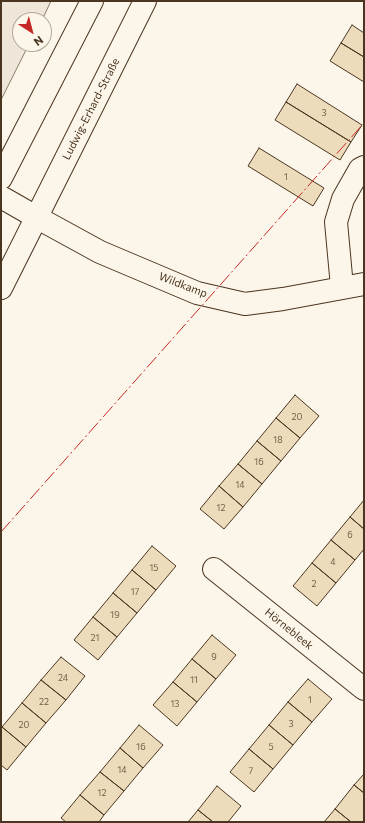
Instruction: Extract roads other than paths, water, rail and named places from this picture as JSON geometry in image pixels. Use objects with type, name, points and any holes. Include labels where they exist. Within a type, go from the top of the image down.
[{"type":"street","points":[[1,178],[92,1]]},
{"type":"street","name":"Ludwig-Erhard-Straße","points":[[1,288],[145,1]]},
{"type":"street","points":[[342,287],[336,222],[343,199],[360,170],[364,166]]},
{"type":"street","points":[[1,197],[36,216]]},
{"type":"street","name":"Wildkamp","points":[[36,216],[100,252],[197,293],[246,304],[283,299],[364,284]]},
{"type":"street","name":"Hörnebleek","points":[[214,569],[364,689]]}]
